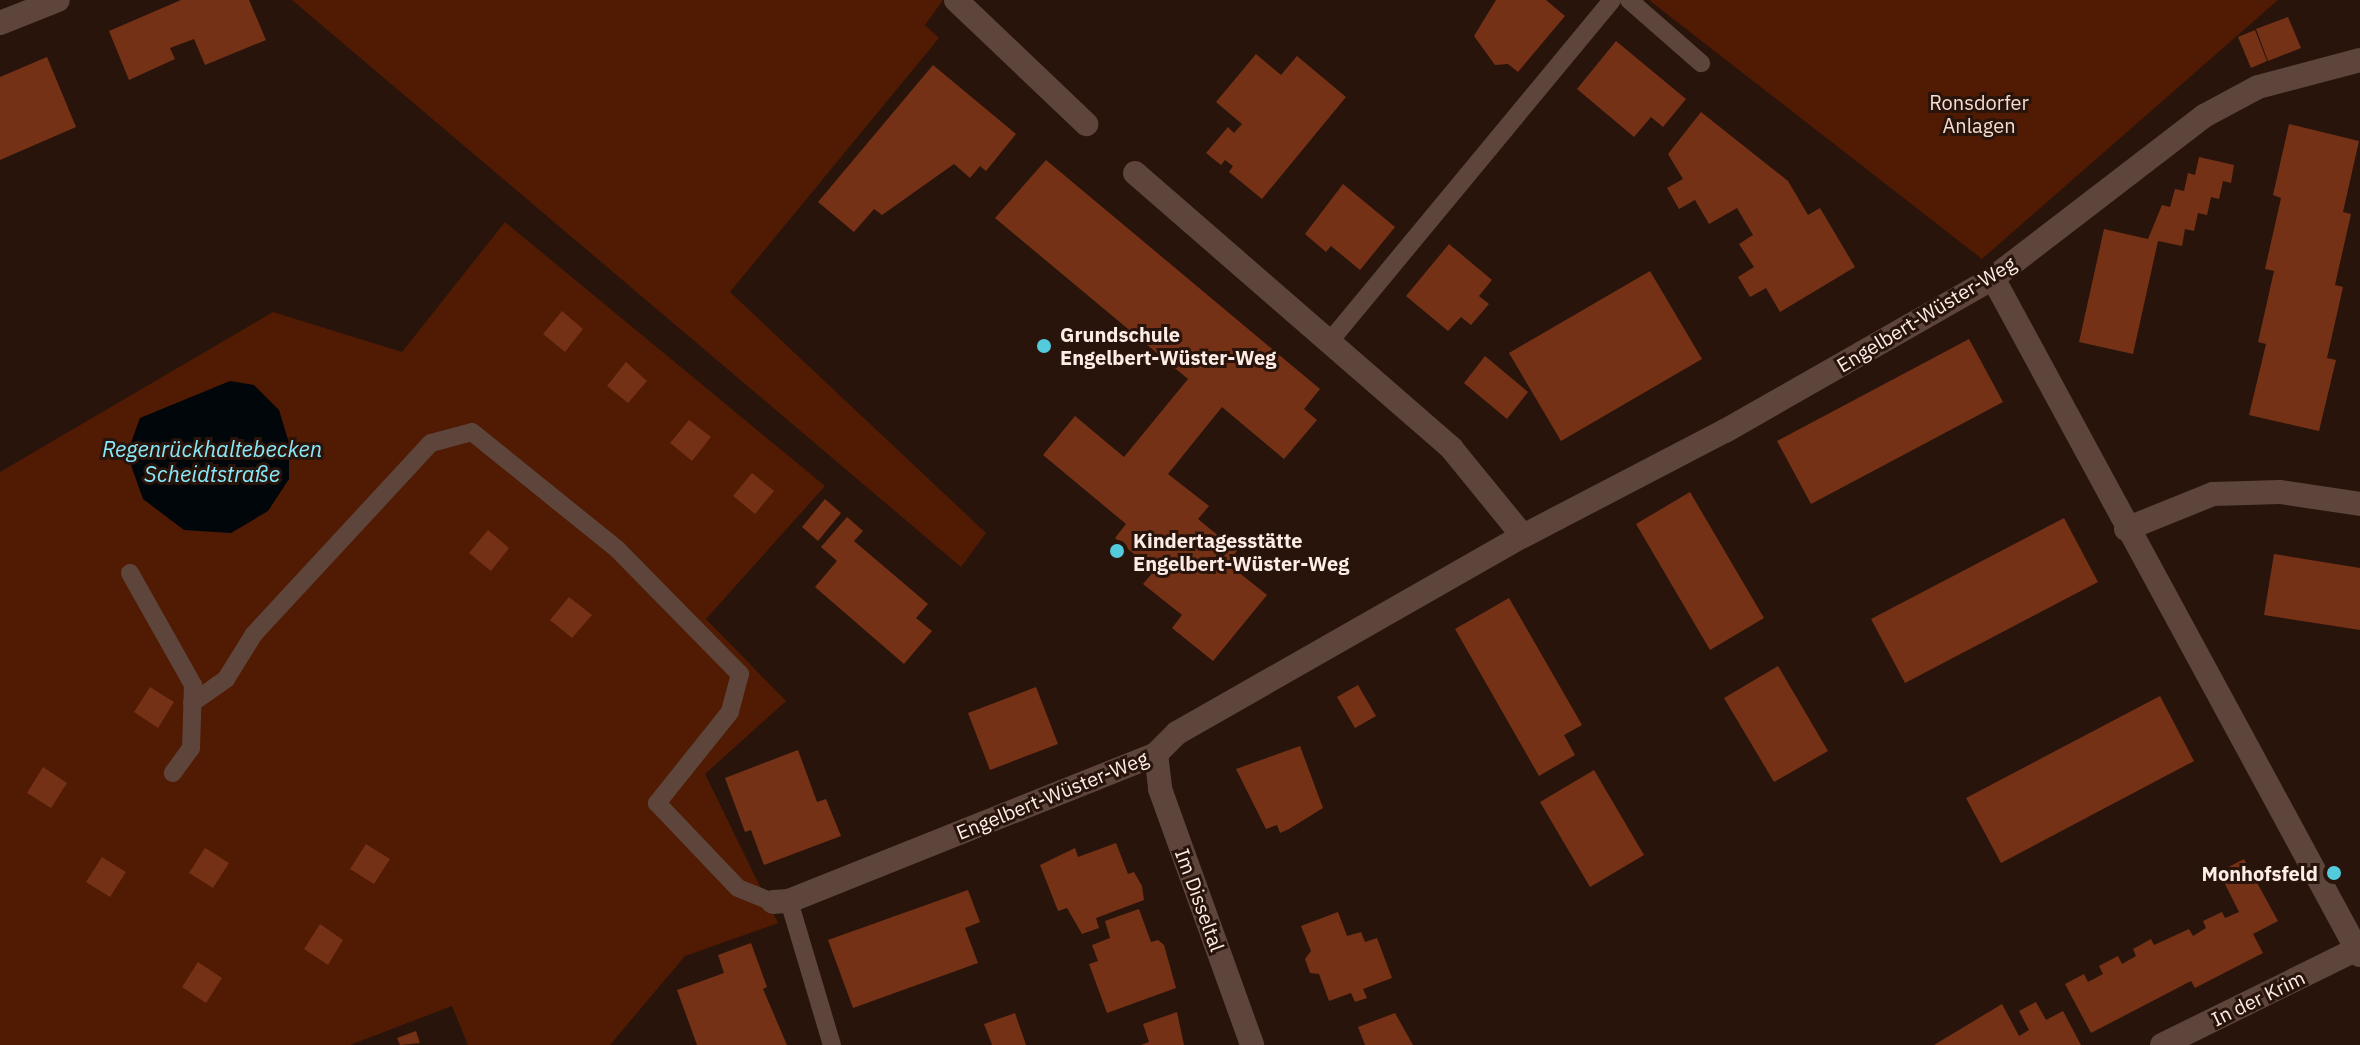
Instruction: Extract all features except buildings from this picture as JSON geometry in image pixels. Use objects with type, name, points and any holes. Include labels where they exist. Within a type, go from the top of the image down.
[{"type":"street","points":[[0,23],[58,0]]},
{"type":"street","points":[[956,0],[1086,124]]},
{"type":"street","name":"Engelbert-Wüster-Weg","points":[[781,901],[1156,754],[1177,733],[1523,536],[1570,513],[1993,278],[2204,116],[2258,87],[2360,60]]},
{"type":"street","points":[[1135,173],[1452,449],[1523,536]]},
{"type":"street","points":[[1993,278],[2357,952]]},
{"type":"street","points":[[2126,529],[2213,494],[2280,492],[2360,504]]},
{"type":"street","name":"Im Disseltal","points":[[1156,754],[1160,789],[1252,1045]]},
{"type":"street","name":"In der Krim","points":[[2162,1045],[2357,952]]},
{"type":"lane","points":[[1330,341],[1612,0]]},
{"type":"lane","points":[[1629,0],[1701,63]]},
{"type":"lane","points":[[192,703],[226,679],[254,634],[431,443],[472,432],[618,550],[740,674],[730,712],[657,803],[738,888],[781,901],[832,1045]]},
{"type":"lane","points":[[130,573],[193,685],[191,748],[173,773]]},
{"type":"green space","points":[[292,0],[943,0],[925,25],[939,38],[730,292],[986,533],[961,567]]},
{"type":"green space","name":"Ronsdorfer Anlagen","points":[[1649,0],[2278,0],[1982,259]]},
{"type":"green space","points":[[505,222],[825,486],[706,619],[786,701],[705,774],[778,923],[685,956],[610,1045],[468,1045],[452,1006],[350,1045],[0,1045],[0,472],[273,312],[402,352]]},
{"type":"water","name":"Regenrückhaltebecken Scheidtstraße","points":[[230,381],[254,385],[279,410],[289,443],[289,479],[268,511],[231,533],[184,530],[143,499],[127,454],[140,418]]},
{"type":"place","name":"Grundschule Engelbert-Wüster-Weg","points":[[1044,346]]},
{"type":"place","name":"Kindertagesstätte Engelbert-Wüster-Weg","points":[[1117,551]]},
{"type":"place","name":"Monhofsfeld","points":[[2334,873]]}]
